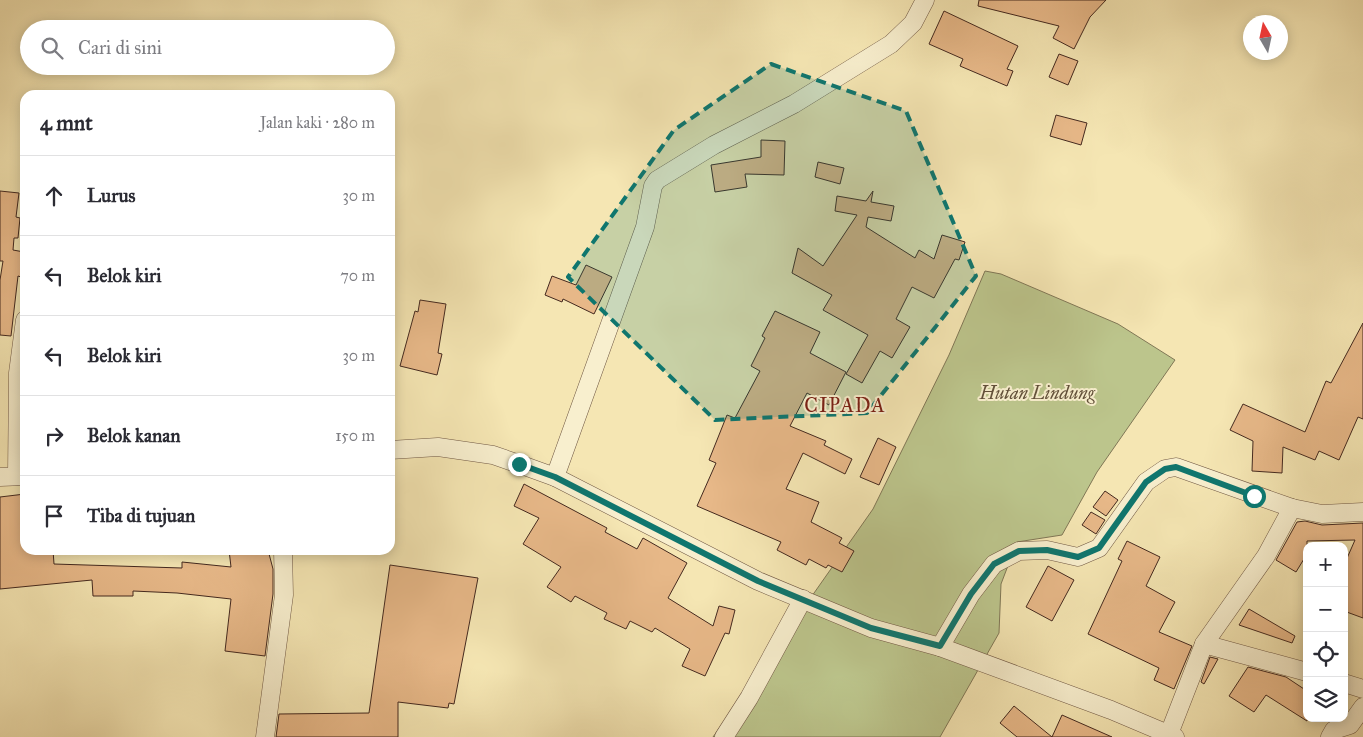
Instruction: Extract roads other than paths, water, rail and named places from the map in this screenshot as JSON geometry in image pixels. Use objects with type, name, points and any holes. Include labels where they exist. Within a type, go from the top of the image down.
[{"type":"street","points":[[555,477],[645,227],[653,186],[657,180],[714,145],[794,104],[891,44],[913,23],[925,0]]},
{"type":"street","points":[[14,477],[20,358]]},
{"type":"street","points":[[395,450],[438,447],[493,455],[555,477],[758,581],[871,628],[940,646],[1111,710],[1172,736],[1204,644],[1266,556],[1292,508]]},
{"type":"street","points":[[940,646],[971,594],[994,564],[1019,551],[1047,550],[1078,557],[1099,548],[1146,482],[1168,468],[1176,467],[1292,508],[1322,514],[1363,512]]},
{"type":"street","points":[[265,737],[284,595],[283,555]]},
{"type":"street","points":[[724,737],[749,698],[803,599]]},
{"type":"street","points":[[1204,644],[1303,671]]},
{"type":"street","points":[[1348,684],[1363,689]]},
{"type":"street","points":[[1330,737],[1334,730],[1350,724],[1363,707]]},
{"type":"district","name":"CIPADA","points":[[845,405]]},
{"type":"park label","name":"Hutan Lindung","points":[[1037,393]]}]
